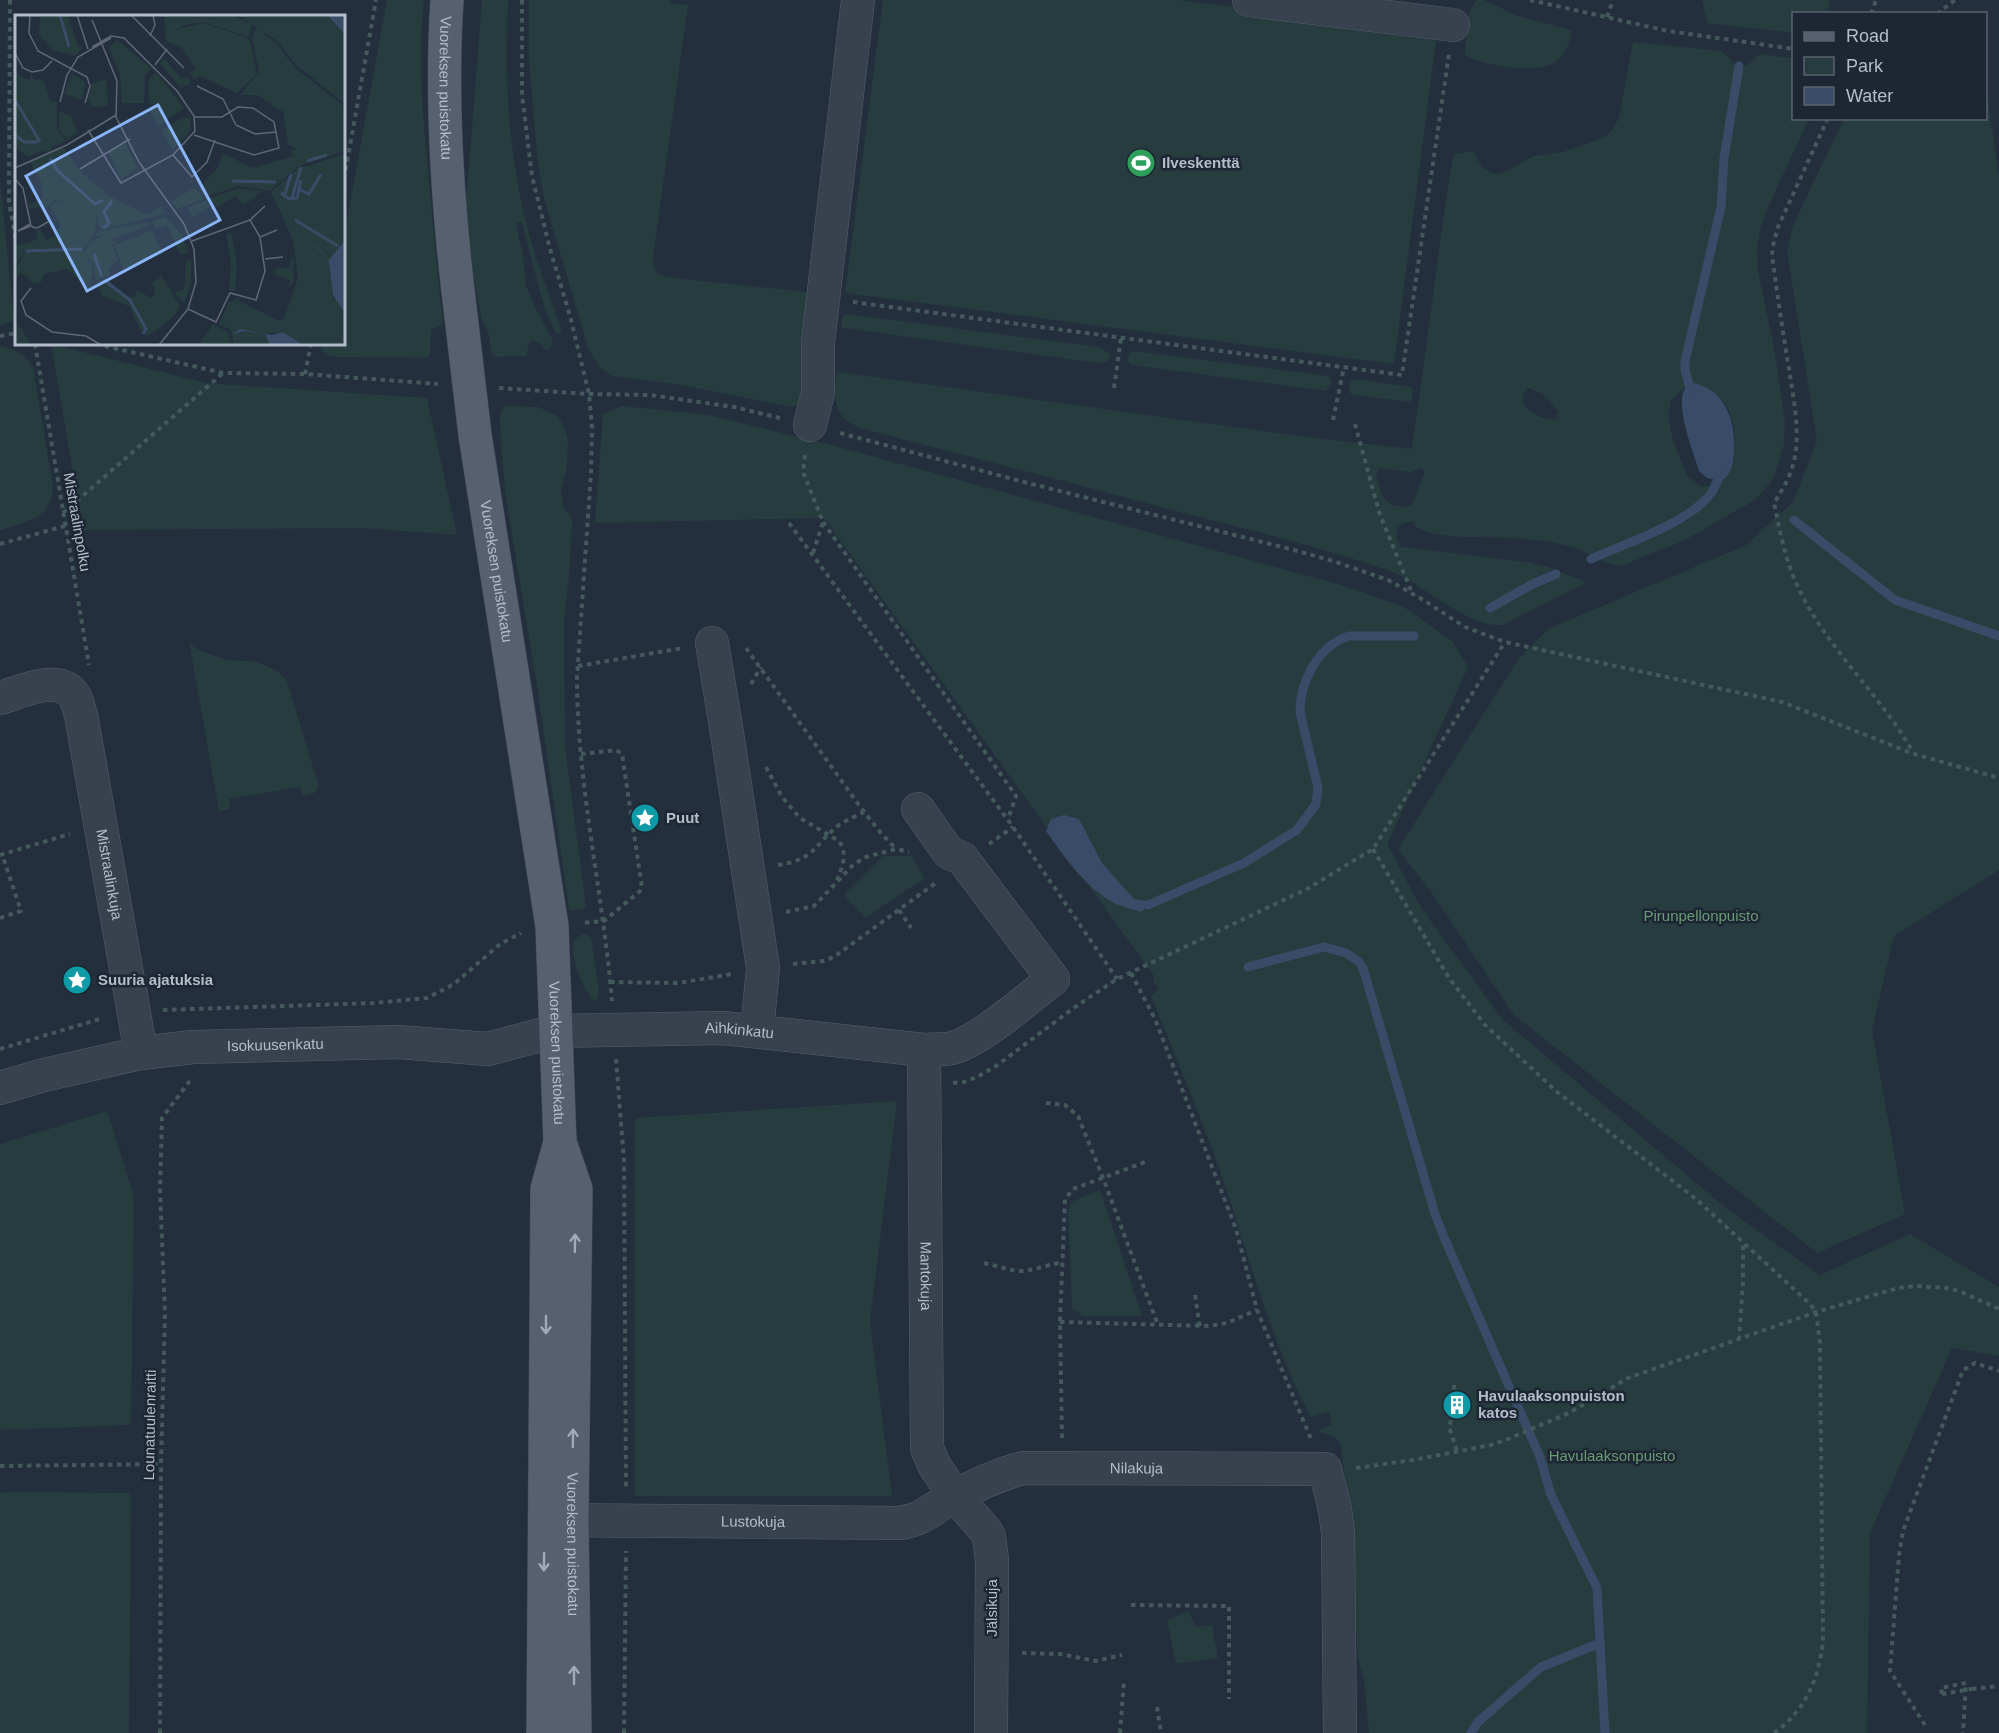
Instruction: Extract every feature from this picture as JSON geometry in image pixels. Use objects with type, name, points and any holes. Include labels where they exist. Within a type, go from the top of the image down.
[{"type":"main road","name":"Vuoreksen puistokatu","points":[[447,0],[444,45],[446,177],[461,316],[475,435],[552,926],[560,1142],[547,1189],[558,1520],[575,1733]]},
{"type":"main road","name":"Vuoreksen puistokatu","points":[[543,1733],[558,1520]]},
{"type":"street","points":[[810,425],[818,393],[818,348],[858,0]]},
{"type":"street","points":[[1250,0],[1453,25]]},
{"type":"street","points":[[712,644],[763,968],[757,1031]]},
{"type":"street","points":[[0,698],[56,684],[70,692]]},
{"type":"street","name":"Mistraalinkuja","points":[[70,692],[81,715],[141,1053]]},
{"type":"street","points":[[924,805],[949,853],[964,860]]},
{"type":"street","name":"Aihkinkatu","points":[[555,1031],[705,1028],[757,1031],[924,1050],[952,1048],[964,1044],[999,1021],[1053,979],[964,860]]},
{"type":"street","name":"Isokuusenkatu","points":[[0,1088],[44,1075],[141,1053],[193,1047],[398,1042],[488,1049],[555,1031]]},
{"type":"street","name":"Mantokuja","points":[[924,1050],[927,1448],[933,1465],[955,1496]]},
{"type":"street","name":"Nilakuja","points":[[955,1496],[1004,1473],[1023,1468],[1325,1469]]},
{"type":"street","points":[[1325,1469],[1338,1533],[1340,1733]]},
{"type":"street","name":"Lustokuja","points":[[558,1520],[899,1523],[920,1519],[955,1496]]},
{"type":"street","name":"Jälsikuja","points":[[955,1496],[981,1523],[989,1537],[991,1547],[991,1733]]},
{"type":"path","points":[[10,0],[9,201],[15,236]]},
{"type":"path","points":[[345,173],[376,0]]},
{"type":"path","points":[[522,0],[522,94],[532,176],[589,394],[592,427],[577,700],[581,754],[604,921],[624,1161],[627,1521],[624,1733]]},
{"type":"path","points":[[1530,0],[1668,31],[1792,49]]},
{"type":"path","points":[[1607,18],[1613,0]]},
{"type":"path","points":[[1940,12],[1955,0]]},
{"type":"path","points":[[824,298],[1402,375],[1453,25]]},
{"type":"path","points":[[1827,120],[1778,227],[1772,249],[1797,436],[1790,473],[1774,503],[1782,544],[1798,586],[1813,614],[1846,662],[1902,732],[1914,754]]},
{"type":"path","points":[[0,336],[15,333]]},
{"type":"path","points":[[1114,388],[1121,338]]},
{"type":"path","name":"Mistraalinpolku","points":[[35,345],[90,677],[70,692]]},
{"type":"path","points":[[100,345],[223,373],[305,374],[447,384]]},
{"type":"path","points":[[305,374],[311,345]]},
{"type":"path","points":[[1333,420],[1344,367]]},
{"type":"path","points":[[62,513],[223,373]]},
{"type":"path","points":[[494,387],[589,394],[650,395],[734,408],[810,425],[1294,550],[1388,580],[1465,627],[1504,642],[1782,702],[1914,754],[1999,778]]},
{"type":"path","points":[[1355,424],[1379,512],[1412,593]]},
{"type":"path","points":[[810,425],[803,472],[823,522],[1016,796],[1008,819]]},
{"type":"path","points":[[813,554],[823,522]]},
{"type":"path","points":[[789,523],[1008,819],[1117,980]]},
{"type":"path","points":[[0,544],[64,526]]},
{"type":"path","points":[[578,666],[740,640],[881,833],[896,849],[915,856]]},
{"type":"path","points":[[1112,983],[1307,890],[1373,849],[1504,642]]},
{"type":"path","points":[[751,688],[752,680],[761,667]]},
{"type":"path","points":[[0,1049],[115,1014],[132,1011],[374,1003],[426,998],[454,984],[512,936],[552,926],[604,921],[642,887],[622,754],[616,750],[581,754]]},
{"type":"path","points":[[765,759],[769,775],[782,797],[805,822],[839,841],[844,850],[844,860],[836,884]]},
{"type":"path","points":[[749,869],[782,865],[802,859],[816,850],[841,824],[864,812]]},
{"type":"path","points":[[0,918],[21,911],[1,855],[99,825]]},
{"type":"path","points":[[964,860],[1013,826]]},
{"type":"path","points":[[756,917],[812,907],[858,861],[896,849]]},
{"type":"path","points":[[1373,849],[1449,978],[1485,1025],[1556,1090],[1696,1199],[1816,1312],[1821,1343],[1823,1642],[1821,1660],[1812,1689],[1801,1708],[1789,1722],[1774,1733]]},
{"type":"path","points":[[610,982],[678,983],[829,959],[939,881],[932,872]]},
{"type":"path","points":[[899,910],[911,928]]},
{"type":"path","points":[[1131,973],[1155,1019],[1236,1229],[1257,1310],[1325,1469],[1357,1468],[1413,1460],[1508,1439],[1569,1413],[1628,1378],[1816,1312],[1898,1288],[1917,1286],[1959,1291],[1999,1309]]},
{"type":"path","points":[[1046,1103],[1065,1106],[1078,1116],[1158,1325]]},
{"type":"path","name":"Lounatuulenraitti","points":[[160,1733],[160,1464],[165,1314],[160,1189],[162,1118]]},
{"type":"path","points":[[1062,1438],[1060,1322],[1065,1198],[1073,1189],[1148,1161]]},
{"type":"path","points":[[1738,1340],[1743,1281],[1743,1241]]},
{"type":"path","points":[[984,1263],[1016,1271],[1026,1271],[1062,1262]]},
{"type":"path","points":[[1195,1295],[1200,1327]]},
{"type":"path","points":[[1060,1322],[1200,1327],[1227,1323],[1257,1310]]},
{"type":"path","points":[[1925,1725],[1890,1671],[1903,1531],[1963,1370],[1975,1363],[1999,1371]]},
{"type":"path","points":[[1454,1385],[1455,1407],[1449,1427],[1457,1451]]},
{"type":"path","points":[[0,1466],[160,1464]]},
{"type":"path","points":[[1131,1605],[1229,1606],[1229,1699]]},
{"type":"path","points":[[1022,1653],[1060,1654],[1096,1661],[1122,1654]]},
{"type":"path","points":[[1120,1733],[1124,1681]]},
{"type":"path","points":[[1963,1733],[1966,1683],[1941,1688],[1942,1694],[1972,1689],[1999,1686]]},
{"type":"path","points":[[1157,1707],[1161,1733]]},
{"type":"green space","points":[[387,0],[424,0],[421,40],[422,100],[443,324],[431,330],[430,355],[426,358],[325,355],[320,345],[345,345],[345,231]]},
{"type":"green space","points":[[482,0],[508,0],[507,81],[514,161],[528,229],[562,332],[558,335],[547,315],[522,223],[518,221],[516,224],[526,285],[535,308],[553,340],[550,349],[545,350],[538,341],[530,341],[526,356],[497,357],[492,354],[474,280],[466,204]]},
{"type":"green space","points":[[529,0],[669,0],[672,3],[688,5],[653,257],[654,267],[658,274],[667,277],[807,292],[806,393],[800,404],[792,407],[676,384],[612,376],[599,366],[588,348],[544,198],[538,165],[529,59]]},
{"type":"green space","name":"Ilveskenttä","points":[[883,0],[1179,0],[1437,33],[1394,364],[845,293]]},
{"type":"green space","points":[[1477,0],[1484,0],[1518,16],[1572,30],[1564,54],[1549,65],[1526,69],[1499,66],[1465,56],[1468,19]]},
{"type":"green space","points":[[1702,0],[1830,0],[1827,12],[1792,12],[1792,33],[1707,23]]},
{"type":"green space","points":[[1633,42],[1721,51],[1737,66],[1747,66],[1761,54],[1792,58],[1792,120],[1809,120],[1768,207],[1760,229],[1757,250],[1758,271],[1774,347],[1785,422],[1784,444],[1776,472],[1756,499],[1683,541],[1621,566],[1604,562],[1572,547],[1554,543],[1516,538],[1432,534],[1414,525],[1414,521],[1403,523],[1398,527],[1396,536],[1401,547],[1527,562],[1548,567],[1584,581],[1582,585],[1503,625],[1475,620],[1403,577],[1364,562],[1285,539],[867,430],[848,421],[838,410],[835,385],[836,374],[839,372],[1291,435],[1410,449],[1453,156],[1473,151],[1480,164],[1487,170],[1500,174],[1534,156],[1563,152],[1601,139],[1610,133],[1619,118]],"holes":[[[1686,386],[1718,396],[1725,403],[1732,422],[1735,443],[1730,473],[1717,481],[1712,480],[1709,486],[1702,487],[1687,475],[1674,444],[1668,416],[1671,400]],[[1528,388],[1533,389],[1553,404],[1559,412],[1556,419],[1542,418],[1525,406],[1524,394]],[[1380,468],[1410,472],[1420,468],[1425,471],[1412,506],[1395,505],[1385,500],[1376,473]]]},
{"type":"green space","name":"Pirunpellonpuisto","points":[[1987,93],[1999,177],[1999,870],[1894,936],[1872,1030],[1905,1214],[1817,1253],[1514,1015],[1431,892],[1398,849],[1519,658],[1548,629],[1746,545],[1793,502],[1817,441],[1787,251],[1793,225],[1844,120],[1987,120]]},
{"type":"green space","points":[[0,181],[14,320],[0,325]]},
{"type":"green space","points":[[846,314],[1099,347],[1110,354],[1110,358],[1106,362],[1098,363],[843,328],[842,317]]},
{"type":"green space","points":[[51,345],[206,383],[427,398],[457,535],[363,528],[83,530]]},
{"type":"green space","points":[[0,346],[19,353],[33,367],[53,487],[52,498],[43,513],[36,518],[0,530]]},
{"type":"green space","points":[[1132,351],[1328,376],[1332,381],[1326,391],[1131,365],[1128,361]]},
{"type":"green space","points":[[1354,379],[1411,387],[1413,389],[1412,399],[1409,402],[1353,395],[1349,392],[1350,383]]},
{"type":"green space","points":[[505,406],[538,407],[554,414],[563,423],[568,440],[567,467],[561,490],[564,510],[571,516],[572,521],[564,621],[565,746],[586,907],[571,911],[505,492],[500,414]]},
{"type":"green space","name":"Havulaaksonpuisto","points":[[622,406],[709,415],[839,447],[1341,585],[1404,607],[1453,642],[1468,667],[1387,844],[1420,906],[1502,1019],[1727,1209],[1820,1275],[1910,1234],[1999,1287],[1999,1356],[1952,1348],[1870,1533],[1867,1733],[1369,1733],[1364,1679],[1358,1658],[1348,1510],[1341,1446],[1334,1437],[1320,1432],[1332,1425],[1329,1412],[1311,1417],[1285,1362],[1264,1306],[1210,1142],[1152,999],[1152,995],[1159,989],[1153,981],[1154,976],[824,518],[595,523],[603,414]]},
{"type":"green space","points":[[189,641],[200,651],[228,660],[258,662],[279,672],[287,681],[319,787],[314,793],[303,796],[300,787],[229,799],[230,809],[219,811]]},
{"type":"green space","points":[[883,856],[911,856],[925,878],[865,918],[844,895]]},
{"type":"green space","points":[[586,934],[591,938],[599,990],[596,1001],[582,983],[573,955],[574,941]]},
{"type":"green space","points":[[897,1101],[870,1321],[892,1496],[635,1496],[635,1118]]},
{"type":"green space","points":[[104,1112],[108,1113],[134,1197],[131,1422],[127,1425],[0,1430],[0,1144]]},
{"type":"green space","points":[[1100,1190],[1142,1316],[1083,1316],[1072,1308],[1068,1213],[1071,1202]]},
{"type":"green space","points":[[0,1493],[131,1494],[129,1733],[0,1733]]},
{"type":"green space","points":[[1188,1611],[1196,1627],[1212,1625],[1218,1658],[1176,1664],[1167,1620]]},
{"type":"water","points":[[1693,383],[1714,392],[1727,409],[1731,419],[1734,441],[1733,461],[1730,472],[1721,481],[1707,478],[1699,471],[1688,437],[1682,397],[1686,388]]},
{"type":"water","points":[[1064,815],[1079,819],[1102,863],[1134,899],[1148,901],[1148,905],[1141,912],[1117,904],[1104,896],[1094,889],[1068,861],[1046,831],[1051,819]]},
{"type":"waterway","points":[[1692,396],[1685,361],[1721,207],[1724,158],[1739,66]]},
{"type":"waterway","points":[[1591,559],[1656,531],[1689,513],[1712,492],[1722,471]]},
{"type":"waterway","points":[[1794,520],[1895,600],[1999,636]]},
{"type":"waterway","points":[[1490,608],[1556,574]]},
{"type":"waterway","points":[[1148,905],[1244,863],[1297,830],[1316,804],[1318,788],[1300,712],[1303,688],[1313,666],[1328,648],[1349,636],[1414,636]]},
{"type":"waterway","points":[[1248,967],[1324,947],[1346,953],[1358,961],[1363,968],[1435,1214],[1540,1457],[1551,1495],[1597,1588],[1605,1733]]},
{"type":"waterway","points":[[1471,1733],[1478,1722],[1541,1667],[1600,1643]]},
{"type":"place","name":"Ilveskenttä","points":[[1141,163]]},
{"type":"place","name":"Puut","points":[[645,818]]},
{"type":"place","name":"Suuria ajatuksia","points":[[77,980]]},
{"type":"place","name":"Havulaaksonpuiston katos","points":[[1457,1405]]}]
